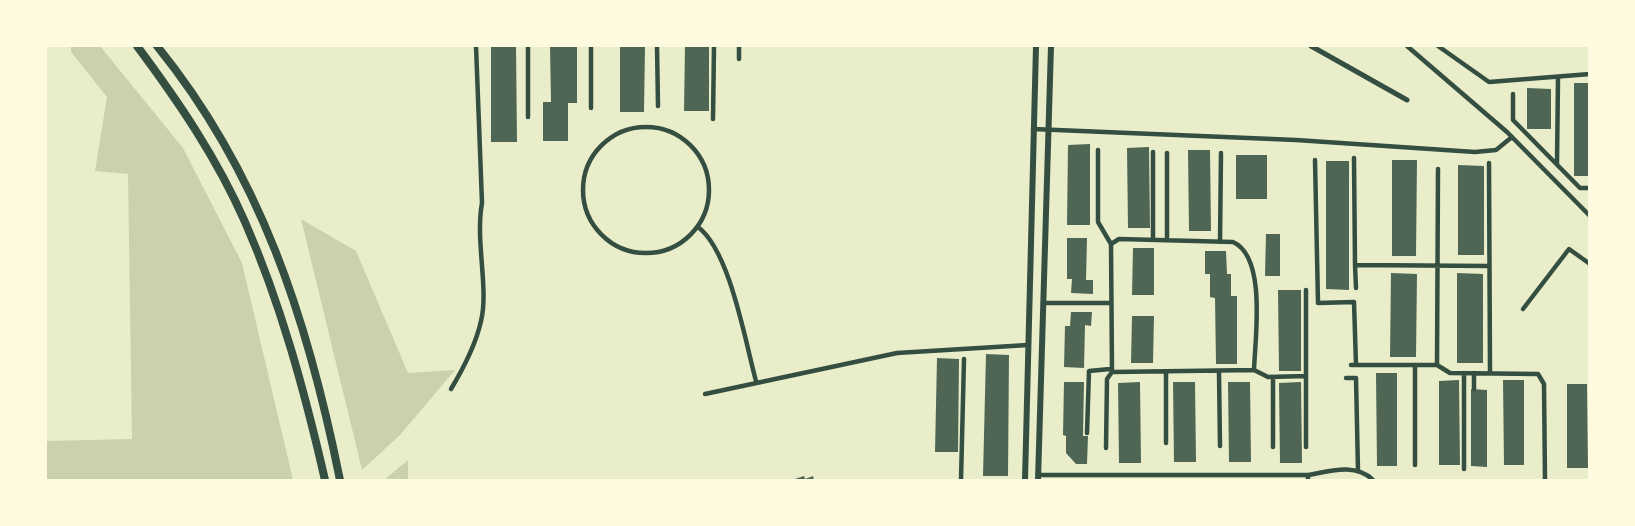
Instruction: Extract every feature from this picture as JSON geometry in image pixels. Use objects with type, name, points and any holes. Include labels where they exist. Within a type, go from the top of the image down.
[{"type":"highway","points":[[136,46],[169,89],[208,150],[244,221],[275,300],[297,370],[325,481]]},
{"type":"highway","points":[[156,46],[183,79],[226,149],[282,262],[317,379],[340,481]]},
{"type":"main road","points":[[1036,46],[1025,478],[1038,478],[1051,46]]},
{"type":"main road","points":[[1029,303],[1043,303]]},
{"type":"street","points":[[451,389],[461,373],[482,319],[478,226],[482,203],[476,46]]},
{"type":"street","points":[[528,46],[528,117]]},
{"type":"street","points":[[591,46],[591,108]]},
{"type":"street","points":[[657,46],[658,106]]},
{"type":"street","points":[[713,119],[714,46]]},
{"type":"street","points":[[739,46],[739,59]]},
{"type":"street","points":[[1311,46],[1407,100]]},
{"type":"street","points":[[1407,46],[1511,137],[1590,216]]},
{"type":"street","points":[[1438,46],[1489,82],[1590,74]]},
{"type":"street","points":[[1557,164],[1558,78]]},
{"type":"street","points":[[1513,94],[1513,120],[1580,188],[1590,188]]},
{"type":"street","points":[[642,126],[663,129],[683,138],[698,153],[708,172],[710,194],[705,215],[698,227],[679,246],[660,253],[639,254],[619,248],[602,237],[590,220],[583,201],[583,180],[590,160],[603,143],[621,132],[642,126]]},
{"type":"street","points":[[1033,129],[1296,140],[1475,152],[1496,150],[1511,137]]},
{"type":"street","points":[[1098,150],[1098,222],[1111,244],[1111,370],[1107,379],[1106,448]]},
{"type":"street","points":[[1153,152],[1153,240]]},
{"type":"street","points":[[1167,153],[1167,240]]},
{"type":"street","points":[[1220,242],[1221,153]]},
{"type":"street","points":[[1354,158],[1356,288]]},
{"type":"street","points":[[1315,160],[1318,303],[1354,302],[1354,365],[1437,365],[1444,371],[1464,373],[1533,373],[1542,379],[1545,481]]},
{"type":"street","points":[[1489,163],[1490,373]]},
{"type":"street","points":[[1437,365],[1438,169]]},
{"type":"street","points":[[698,227],[707,233],[722,257],[756,381]]},
{"type":"street","points":[[1111,244],[1119,239],[1240,245],[1255,269],[1254,370]]},
{"type":"street","points":[[1523,309],[1569,249],[1590,264]]},
{"type":"street","points":[[1355,265],[1489,267]]},
{"type":"street","points":[[1306,290],[1306,447]]},
{"type":"street","points":[[1043,303],[1111,303]]},
{"type":"street","points":[[705,394],[897,353],[1028,345]]},
{"type":"street","points":[[961,481],[964,359]]},
{"type":"street","points":[[1415,365],[1416,465]]},
{"type":"street","points":[[1087,433],[1088,371],[1219,373],[1254,370],[1273,377],[1306,376]]},
{"type":"street","points":[[1166,372],[1166,443]]},
{"type":"street","points":[[1219,373],[1220,446]]},
{"type":"street","points":[[1464,373],[1464,468]]},
{"type":"street","points":[[1474,373],[1474,389]]},
{"type":"street","points":[[1273,377],[1273,447]]},
{"type":"street","points":[[1346,378],[1356,378],[1358,471]]},
{"type":"street","points":[[1038,478],[1308,478],[1358,471],[1374,481]]},
{"type":"green space","points":[[71,46],[100,46],[183,148],[242,263],[293,480],[46,480],[46,441],[132,439],[128,174],[95,171],[107,97],[71,52]]},
{"type":"green space","points":[[301,219],[356,251],[408,373],[455,370],[400,435],[362,470]]},
{"type":"green space","points":[[408,460],[408,480],[384,480]]},
{"type":"building","points":[[491,46],[516,46],[517,142],[491,142]]},
{"type":"building","points":[[550,46],[577,46],[577,103],[568,103],[568,141],[543,141],[543,102],[551,102]]},
{"type":"building","points":[[620,46],[645,46],[644,112],[620,112]]},
{"type":"building","points":[[685,46],[709,46],[709,111],[684,111]]},
{"type":"building","points":[[1574,83],[1590,83],[1590,176],[1574,176]]},
{"type":"building","points":[[1527,88],[1551,89],[1551,129],[1527,129]]},
{"type":"building","points":[[1090,144],[1090,225],[1067,225],[1068,145]]},
{"type":"building","points":[[1149,147],[1150,228],[1128,228],[1127,148]]},
{"type":"building","points":[[1188,150],[1210,150],[1211,231],[1189,231]]},
{"type":"building","points":[[1236,155],[1267,155],[1267,199],[1236,199]]},
{"type":"building","points":[[1392,160],[1417,160],[1416,256],[1392,256]]},
{"type":"building","points":[[1326,161],[1349,161],[1349,290],[1326,289]]},
{"type":"building","points":[[1458,165],[1484,166],[1484,255],[1458,255]]},
{"type":"building","points":[[1266,234],[1280,234],[1280,276],[1265,276]]},
{"type":"building","points":[[1067,238],[1087,238],[1086,280],[1093,280],[1093,294],[1071,293],[1072,279],[1067,279]]},
{"type":"building","points":[[1133,248],[1154,248],[1154,295],[1132,295]]},
{"type":"building","points":[[1205,251],[1226,251],[1227,274],[1231,274],[1231,296],[1237,296],[1237,364],[1216,364],[1215,298],[1210,297],[1210,274],[1205,274]]},
{"type":"building","points":[[1391,273],[1417,274],[1416,357],[1390,357]]},
{"type":"building","points":[[1457,273],[1483,274],[1483,363],[1457,363]]},
{"type":"building","points":[[1278,290],[1301,290],[1301,371],[1279,371]]},
{"type":"building","points":[[1071,312],[1092,312],[1091,326],[1085,325],[1084,368],[1064,367],[1065,326],[1070,326]]},
{"type":"building","points":[[1132,316],[1154,316],[1153,363],[1131,363]]},
{"type":"building","points":[[986,354],[1009,355],[1008,476],[983,476]]},
{"type":"building","points":[[937,358],[959,359],[958,452],[935,452]]},
{"type":"building","points":[[1376,373],[1397,373],[1397,466],[1377,466]]},
{"type":"building","points":[[1459,380],[1460,465],[1439,465],[1439,381]]},
{"type":"building","points":[[1503,380],[1524,380],[1524,465],[1504,465]]},
{"type":"building","points":[[1064,382],[1084,382],[1083,436],[1088,436],[1087,464],[1076,464],[1066,453],[1066,436],[1063,435]]},
{"type":"building","points":[[1140,382],[1141,463],[1119,463],[1118,383]]},
{"type":"building","points":[[1173,382],[1195,382],[1196,462],[1174,462]]},
{"type":"building","points":[[1228,382],[1250,382],[1251,462],[1229,462]]},
{"type":"building","points":[[1301,382],[1302,463],[1280,463],[1279,383]]},
{"type":"building","points":[[1567,384],[1587,384],[1588,468],[1567,468]]},
{"type":"building","points":[[1471,389],[1487,390],[1487,467],[1471,466]]},
{"type":"building","points":[[804,476],[805,479],[813,476],[814,480],[792,480]]}]
